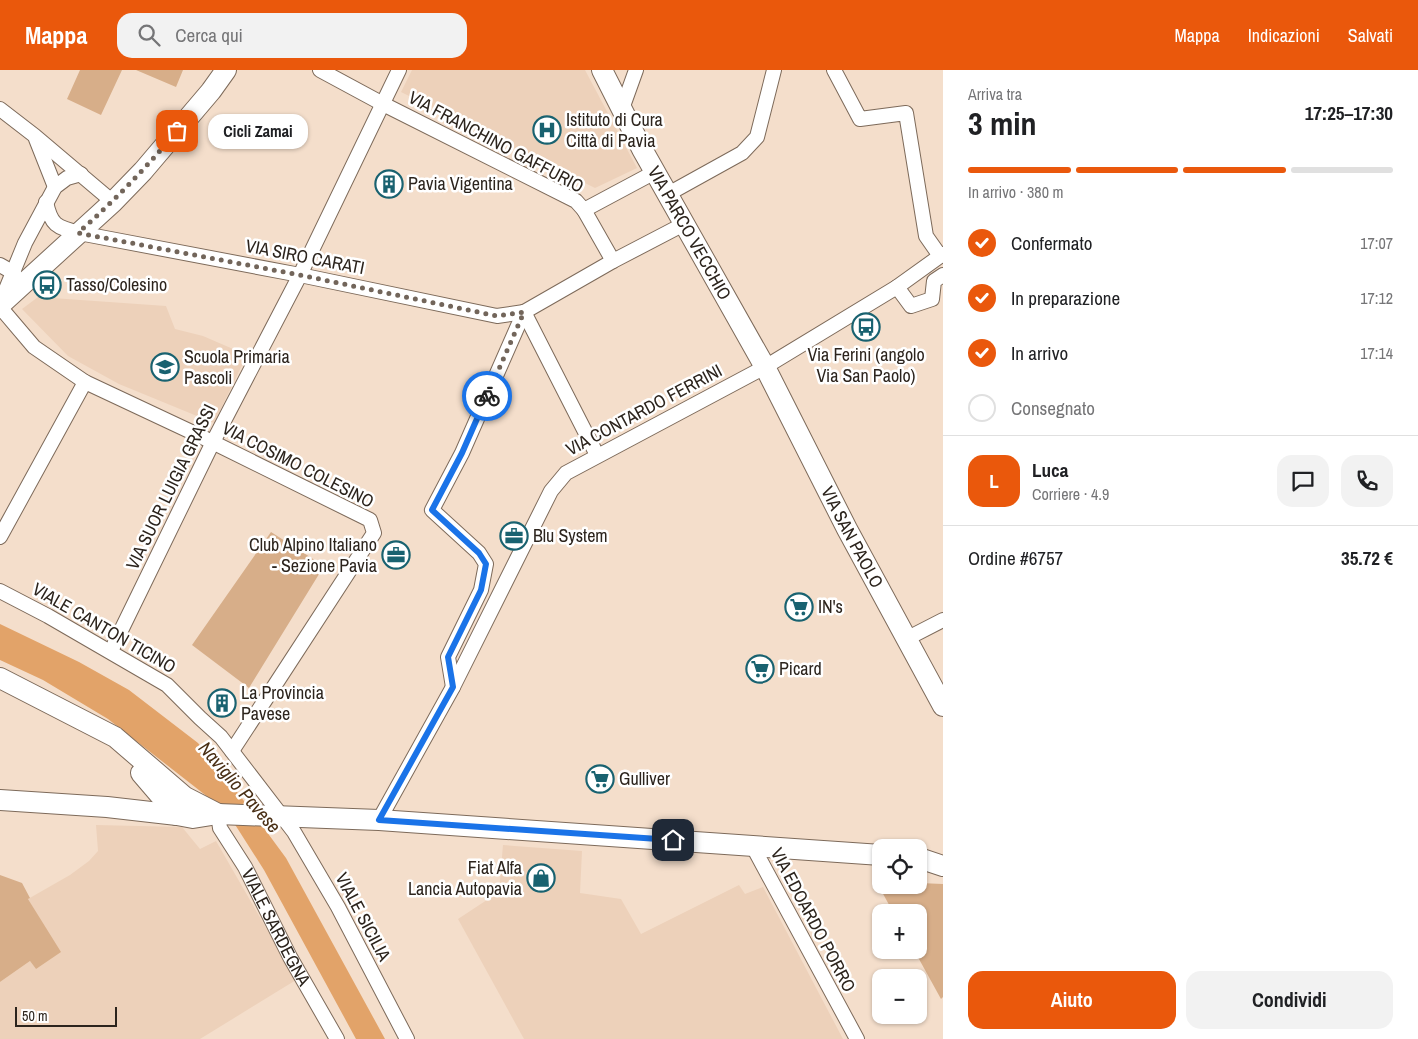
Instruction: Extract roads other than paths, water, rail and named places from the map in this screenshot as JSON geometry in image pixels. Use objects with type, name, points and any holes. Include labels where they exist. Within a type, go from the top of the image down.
[{"type":"street","points":[[0,305],[113,202],[143,171],[193,113],[226,70]]},
{"type":"street","name":"VIA FRANCHINO GAFFURIO","points":[[320,70],[383,104],[576,201],[584,210],[655,172]]},
{"type":"street","name":"VIA SUOR LUIGIA GRASSI","points":[[111,652],[213,442],[300,275],[399,70]]},
{"type":"street","name":"VIA PARCO VECCHIO","points":[[602,70],[655,172],[765,367]]},
{"type":"street","points":[[622,109],[636,70]]},
{"type":"street","points":[[668,194],[742,153],[757,137],[774,70]]},
{"type":"street","points":[[834,70],[860,119],[906,113],[926,236],[941,255]]},
{"type":"street","points":[[0,109],[113,202]]},
{"type":"street","points":[[35,136],[55,187]]},
{"type":"street","points":[[0,305],[25,243],[55,187],[67,178],[81,174]]},
{"type":"street","points":[[46,202],[50,217],[54,223],[64,230],[78,233]]},
{"type":"street","points":[[584,210],[613,261]]},
{"type":"street","points":[[453,687],[448,657],[481,590],[486,564],[479,553],[432,510],[462,453],[524,312],[613,261],[684,224]]},
{"type":"street","name":"VIA SIRO CARATI","points":[[78,233],[300,275],[497,316],[524,312]]},
{"type":"street","name":"VIA CONTARDO FERRINI","points":[[379,820],[453,687],[551,491],[566,473],[765,367],[897,287],[941,255]]},
{"type":"street","points":[[0,265],[14,272]]},
{"type":"street","points":[[897,287],[911,306],[932,299],[934,282],[943,275]]},
{"type":"street","name":"VIA COSIMO COLESINO","points":[[0,305],[34,347],[85,382],[213,442],[370,520],[374,533],[232,751]]},
{"type":"street","points":[[524,312],[597,455]]},
{"type":"street","name":"VIA SAN PAOLO","points":[[765,367],[847,530],[943,706]]},
{"type":"street","points":[[0,537],[85,382]]},
{"type":"street","name":"VIALE CANTON TICINO","points":[[0,591],[48,616],[167,685],[221,737],[282,816]]},
{"type":"street","points":[[906,639],[943,620]]},
{"type":"street","points":[[0,678],[115,737],[185,798],[218,814]]},
{"type":"street","points":[[115,737],[123,752],[177,815]]},
{"type":"street","points":[[107,807],[146,795],[151,784]]},
{"type":"street","points":[[0,800],[107,807],[193,818],[218,814],[379,820],[872,854]]},
{"type":"street","name":"VIALE SARDEGNA","points":[[218,814],[220,828],[245,867],[290,957],[336,1039]]},
{"type":"street","name":"VIALE SICILIA","points":[[282,816],[294,832],[338,907],[406,1039]]},
{"type":"street","name":"VIA EDOARDO PORRO","points":[[752,845],[857,1039]]},
{"type":"street","points":[[927,859],[943,861]]},
{"type":"street","points":[[927,861],[943,866]]},
{"type":"place","name":"Istituto di Cura Città di Pavia","points":[[547,130]]},
{"type":"place","name":"Cicli Zamai","points":[[177,131]]},
{"type":"place","name":"Pavia Vigentina","points":[[389,184]]},
{"type":"place","name":"Tasso/Colesino","points":[[47,285]]},
{"type":"place","name":"Via Ferini (angolo Via San Paolo)","points":[[866,327]]},
{"type":"place","name":"Scuola Primaria Pascoli","points":[[165,367]]},
{"type":"place","name":"Blu System","points":[[514,536]]},
{"type":"place","name":"Club Alpino Italiano - Sezione Pavia","points":[[396,555]]},
{"type":"place","name":"IN's","points":[[799,607]]},
{"type":"place","name":"Picard","points":[[760,669]]},
{"type":"place","name":"La Provincia Pavese","points":[[222,703]]},
{"type":"place","name":"Gulliver","points":[[600,779]]},
{"type":"place","name":"Fiat Alfa Lancia Autopavia","points":[[541,878]]},
{"type":"water label","name":"Naviglio Pavese","points":[[240,787]]}]
